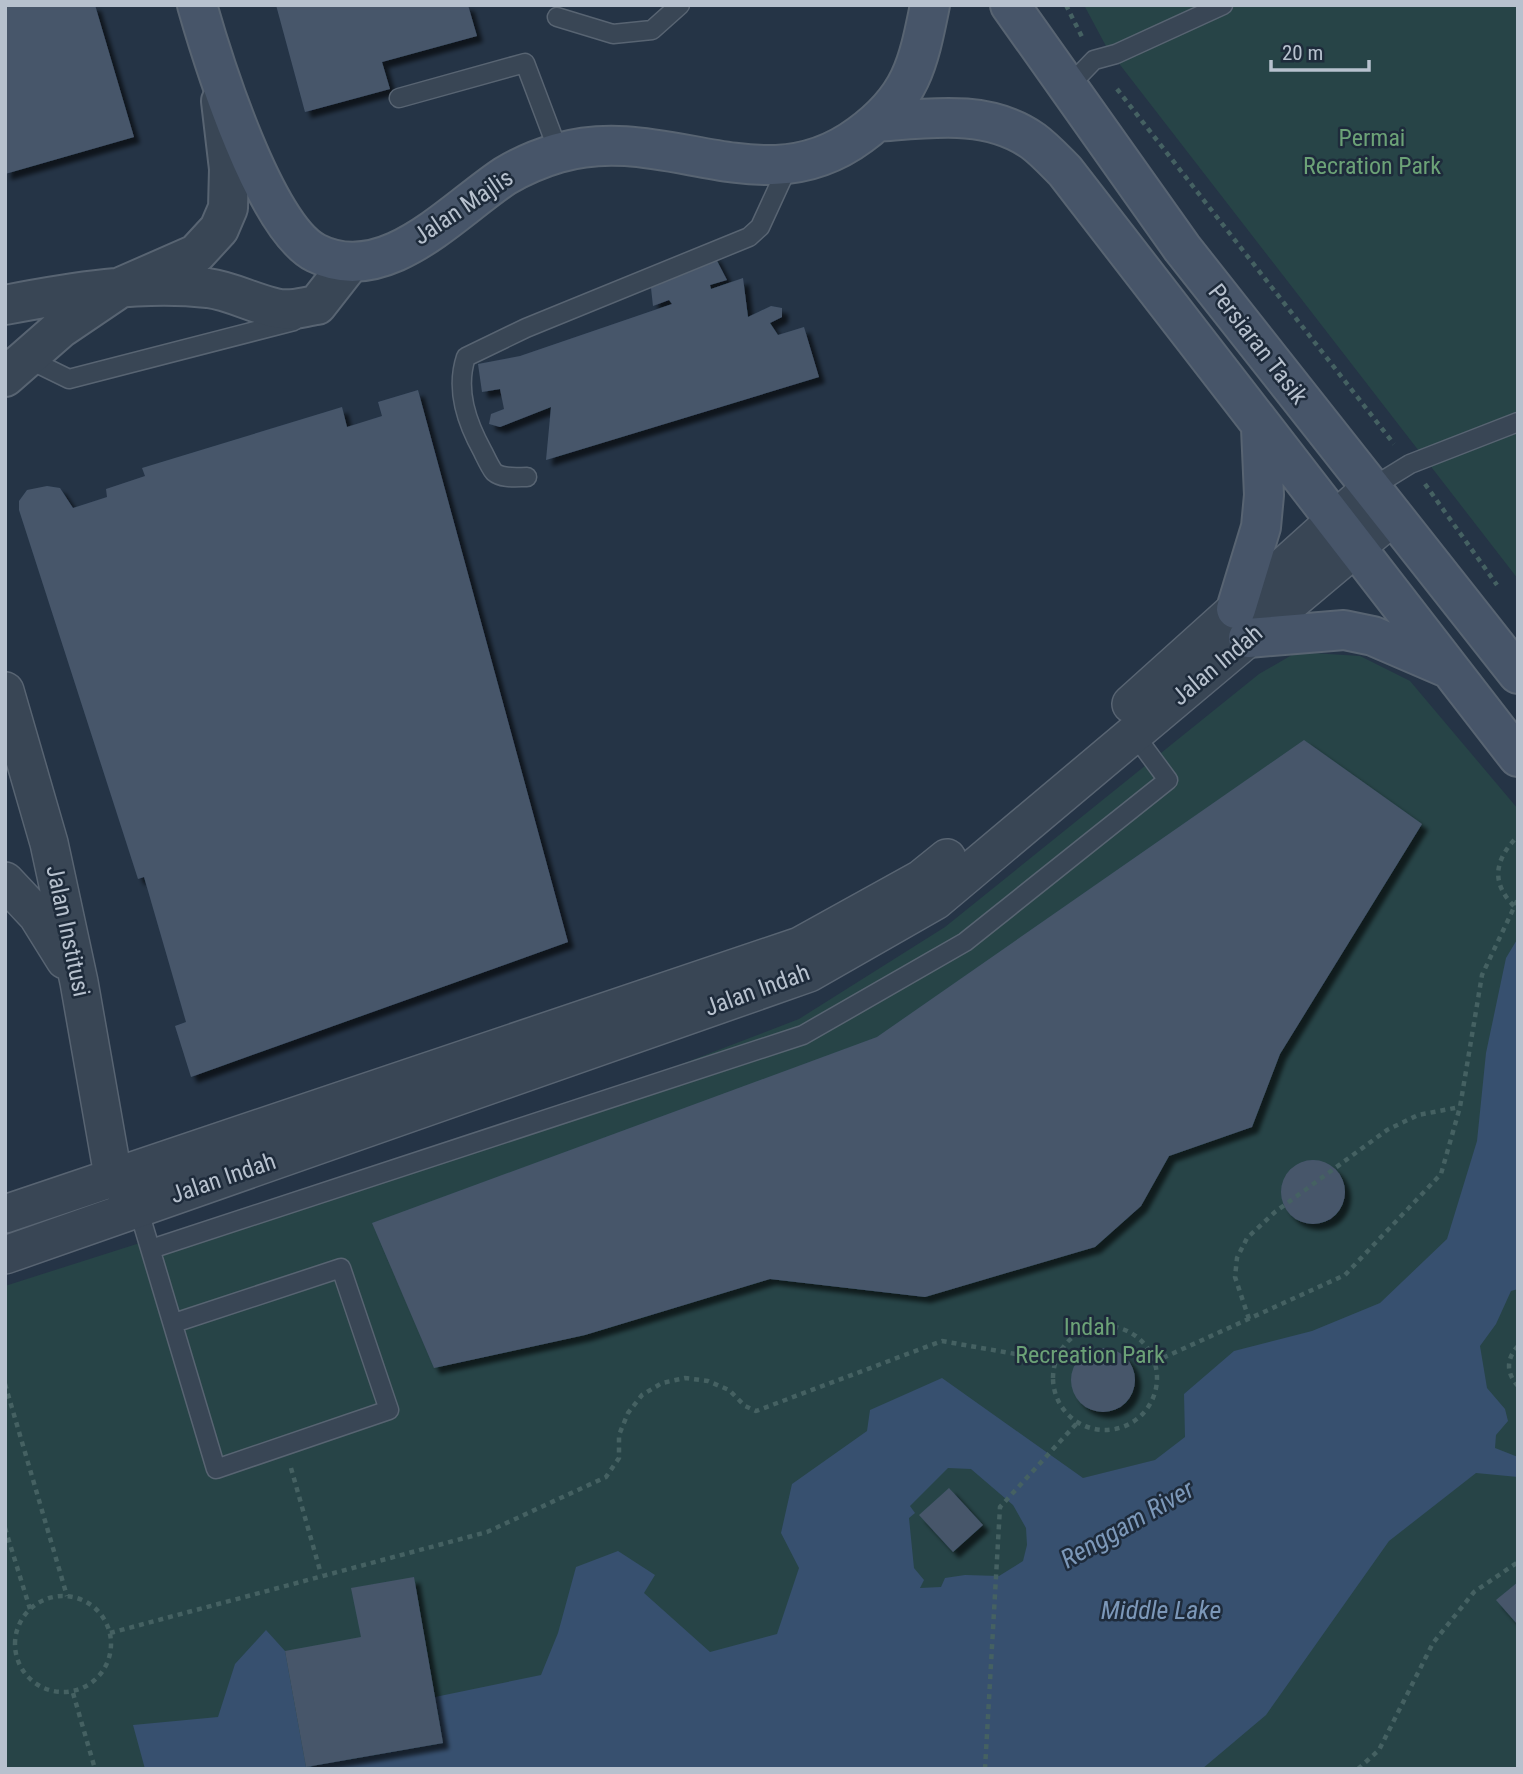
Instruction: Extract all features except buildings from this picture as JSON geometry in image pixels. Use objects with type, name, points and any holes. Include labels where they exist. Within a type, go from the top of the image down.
[{"type":"main road","points":[[197,5],[218,81],[280,220],[314,253],[349,264]]},
{"type":"main road","name":"Jalan Majlis","points":[[349,264],[376,259],[412,243],[508,174],[559,153],[602,146],[638,147],[762,166],[788,166],[818,160],[846,146],[898,103],[911,80],[930,5]]},
{"type":"main road","name":"Persiaran Tasik","points":[[1010,5],[1182,248],[1518,674]]},
{"type":"main road","name":"Persiaran Tasik","points":[[878,122],[983,119],[1032,141],[1065,171],[1261,428],[1518,757]]},
{"type":"main road","points":[[1261,428],[1264,495],[1261,527],[1242,624],[1344,630],[1373,636],[1447,668]]},
{"type":"street","points":[[16,368],[61,328],[123,286],[196,254],[219,229],[228,208],[229,169],[218,81]]},
{"type":"street","points":[[5,304],[123,286],[211,288],[276,309],[293,310],[317,305],[349,264]]},
{"type":"street","name":"Jalan Indah","points":[[5,1255],[809,973],[934,901],[1134,734],[1242,624],[1382,502]]},
{"type":"street","name":"Jalan Indah","points":[[5,1214],[114,1175],[800,946],[921,879],[1143,694],[1242,624]]},
{"type":"street","name":"Jalan Institusi","points":[[5,691],[49,843],[79,982],[114,1175]]},
{"type":"street","points":[[5,881],[37,915],[79,982]]},
{"type":"street","points":[[114,1175],[138,1208]]},
{"type":"lane","points":[[557,17],[613,34],[652,30],[680,5]]},
{"type":"lane","points":[[1068,87],[1094,60],[1116,54],[1223,5]]},
{"type":"lane","points":[[399,98],[525,63],[559,153]]},
{"type":"lane","points":[[527,477],[506,477],[495,472],[473,433],[461,390],[461,371],[466,357],[526,328],[750,237],[760,227],[788,166]]},
{"type":"lane","points":[[16,368],[69,379],[292,322],[317,305]]},
{"type":"lane","points":[[1382,502],[1410,464],[1518,422]]},
{"type":"lane","points":[[151,1249],[803,1035],[965,942],[1168,780],[1134,734]]},
{"type":"lane","points":[[138,1208],[216,1469],[389,1410],[341,1268],[174,1323]]},
{"type":"path","points":[[1066,5],[1094,60],[1410,464],[1502,593]]},
{"type":"path","points":[[1514,906],[1504,896],[1496,876],[1501,855],[1518,836]]},
{"type":"path","points":[[1154,1362],[1345,1275],[1441,1174],[1460,1108],[1482,975],[1518,899]]},
{"type":"path","points":[[1249,1319],[1235,1278],[1237,1258],[1247,1238],[1275,1212],[1387,1130],[1418,1115],[1460,1108]]},
{"type":"path","points":[[1109,1326],[1125,1330],[1140,1339],[1154,1362],[1157,1385],[1152,1402],[1142,1416],[1128,1426],[1111,1431],[1093,1429],[1077,1423],[1063,1411],[1055,1396],[1052,1379],[1055,1361],[1063,1346],[1091,1327],[1109,1326]]},
{"type":"path","points":[[110,1633],[321,1574],[487,1532],[606,1477],[619,1458],[619,1435],[628,1413],[642,1395],[662,1383],[685,1378],[708,1381],[729,1390],[745,1406],[756,1411],[942,1341],[1055,1361]]},
{"type":"path","points":[[1518,1346],[1511,1355],[1509,1369],[1518,1386]]},
{"type":"path","points":[[5,1384],[67,1596]]},
{"type":"path","points":[[985,1769],[1000,1507],[1077,1423]]},
{"type":"path","points":[[285,1447],[321,1574]]},
{"type":"path","points":[[5,1528],[30,1609]]},
{"type":"path","points":[[1358,1769],[1380,1750],[1433,1643],[1474,1592],[1518,1562]]},
{"type":"path","points":[[67,1596],[95,1607],[110,1633],[109,1658],[97,1678],[74,1693],[43,1688],[20,1667],[15,1636],[20,1621],[30,1609],[47,1598],[67,1596]]},
{"type":"path","points":[[74,1693],[96,1769]]},
{"type":"green space","name":"Permai Recration Park","points":[[1084,5],[1518,5],[1518,579],[1107,48]]},
{"type":"green space","name":"Indah Recreation Park","points":[[1297,652],[1360,656],[1410,681],[1518,809],[1518,1769],[5,1769],[5,1286],[588,1100],[799,1019],[945,927],[1259,674]]},
{"type":"water","name":"Middle Lake","points":[[1518,938],[1518,1289],[1511,1291],[1496,1324],[1480,1346],[1487,1388],[1505,1409],[1508,1421],[1496,1435],[1495,1448],[1518,1457],[1518,1477],[1476,1473],[1389,1541],[1266,1715],[1202,1769],[145,1769],[133,1725],[218,1717],[235,1664],[266,1630],[285,1651],[306,1767],[443,1743],[435,1697],[541,1675],[558,1633],[576,1567],[618,1551],[655,1575],[644,1593],[710,1652],[777,1634],[799,1568],[781,1533],[792,1484],[867,1431],[870,1410],[942,1378],[1083,1478],[1155,1460],[1185,1437],[1184,1394],[1234,1351],[1312,1331],[1380,1303],[1447,1239],[1477,1141],[1486,1053],[1506,958]],"holes":[[[948,1468],[971,1469],[1013,1505],[1026,1528],[1027,1545],[1023,1561],[999,1576],[965,1575],[945,1578],[941,1587],[920,1588],[924,1580],[914,1568],[909,1518],[915,1513],[910,1506]]]},
{"type":"water label","name":"Renggam River","points":[[1127,1524]]}]
